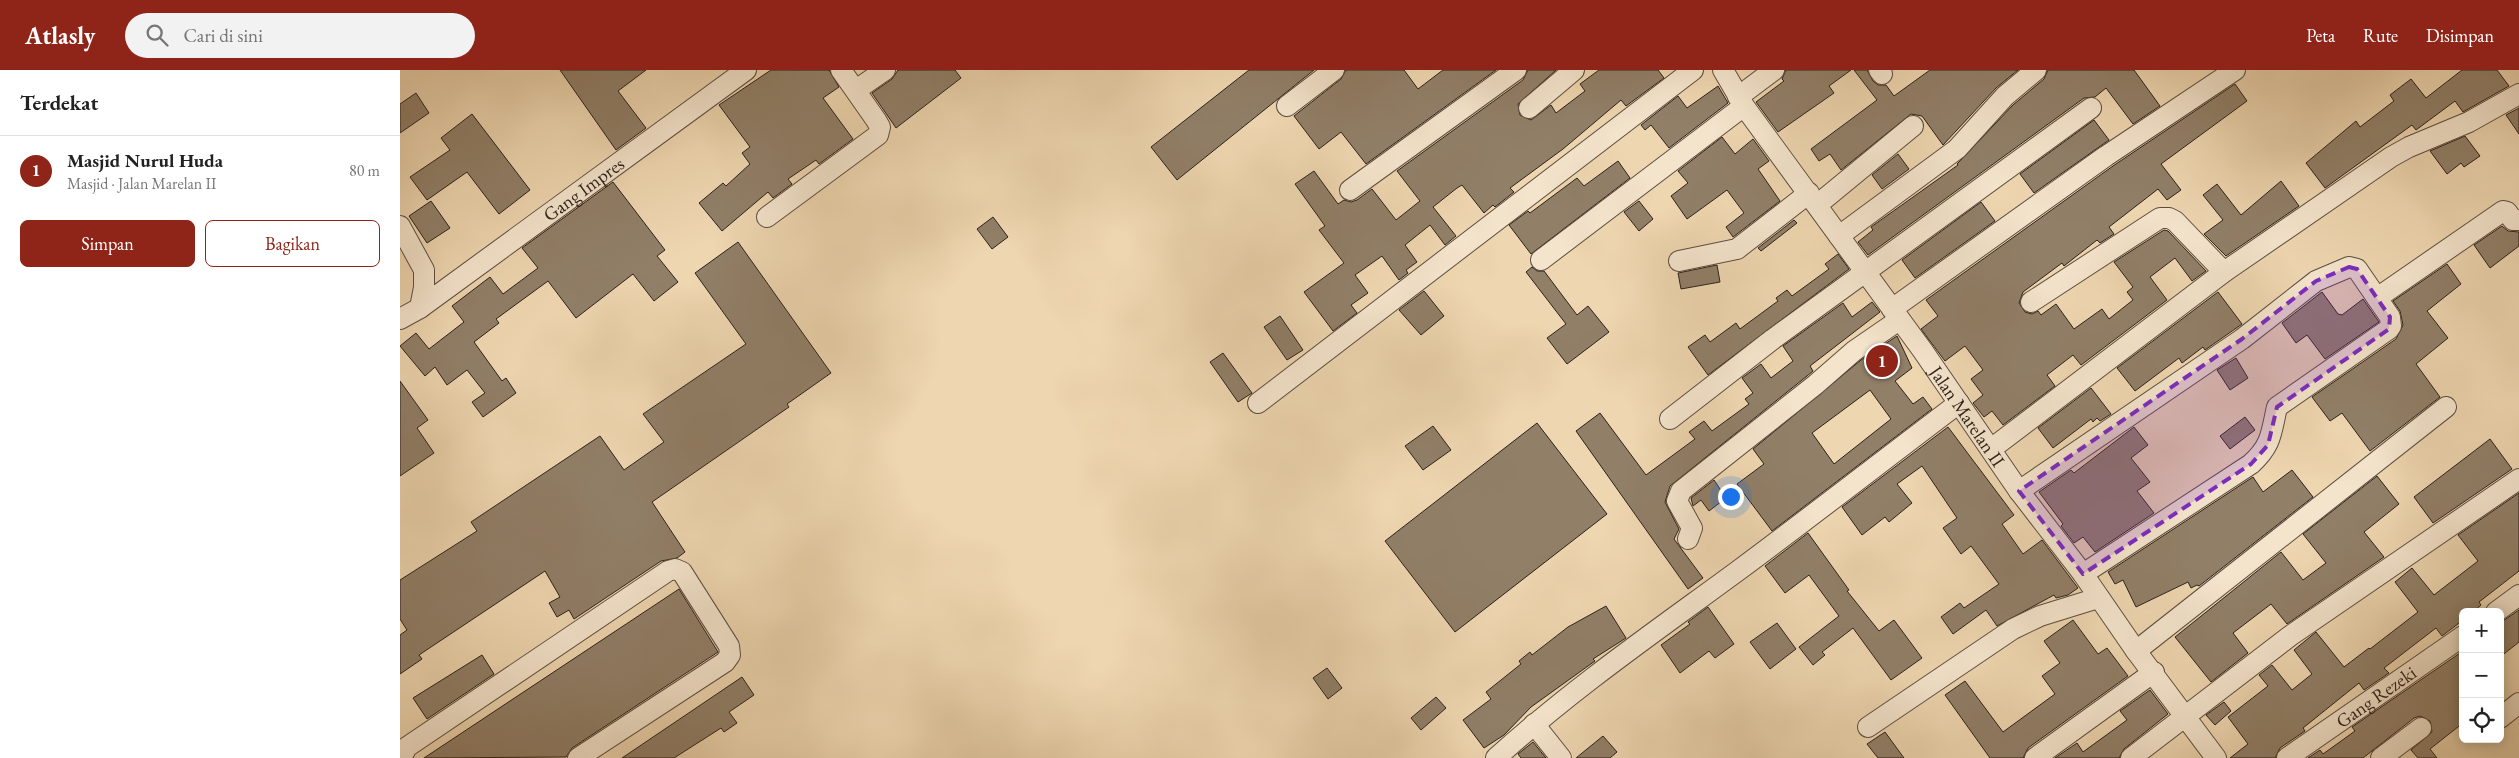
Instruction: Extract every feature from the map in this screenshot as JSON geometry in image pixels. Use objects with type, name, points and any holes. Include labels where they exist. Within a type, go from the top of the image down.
[{"type":"street","name":"Gang Impres","points":[[400,319],[420,308],[746,70]]},
{"type":"street","points":[[768,217],[878,135],[880,126],[841,70]]},
{"type":"street","points":[[856,90],[885,70]]},
{"type":"street","points":[[1287,106],[1334,70]]},
{"type":"street","points":[[1350,190],[1516,70]]},
{"type":"street","points":[[1529,108],[1574,70]]},
{"type":"street","points":[[1258,403],[1693,70]]},
{"type":"street","name":"Jalan Marelan II","points":[[1723,70],[1741,102],[1959,403],[2019,491],[2083,574],[2136,651],[2154,672],[2216,758]]},
{"type":"street","points":[[1541,260],[1741,102],[1774,70]]},
{"type":"street","points":[[1839,236],[1957,149],[1995,106],[2036,70]]},
{"type":"street","points":[[1688,539],[1692,533],[1692,528],[1677,501],[1681,491],[1815,385],[1896,315],[2106,156],[2235,70]]},
{"type":"street","points":[[1991,449],[2224,272],[2391,157],[2409,147],[2469,122],[2519,94]]},
{"type":"street","points":[[1670,419],[1773,338],[2091,108]]},
{"type":"street","points":[[1679,261],[1737,249],[1813,199],[1913,126]]},
{"type":"street","points":[[2377,298],[2503,211],[2507,212],[2513,220],[2519,220]]},
{"type":"street","points":[[2031,302],[2160,218],[2169,218],[2175,221],[2224,272]]},
{"type":"street","points":[[400,226],[424,270],[420,308]]},
{"type":"street","points":[[2019,491],[2242,339],[2316,281],[2349,267],[2357,269],[2390,317],[2391,326],[2277,407],[2268,445],[2264,452],[2251,464],[2083,574]]},
{"type":"street","points":[[1496,758],[1534,724],[1639,642],[1738,571],[1959,403]]},
{"type":"street","points":[[2136,651],[2446,407]]},
{"type":"street","points":[[2131,758],[2290,636],[2519,479]]},
{"type":"street","points":[[401,758],[407,747],[668,572],[676,569],[682,572],[729,646],[730,655],[725,662],[578,758]]},
{"type":"street","points":[[2501,608],[2519,595]]},
{"type":"street","points":[[1868,727],[2013,629],[2040,616],[2098,598]]},
{"type":"street","name":"Gang Rezeki","points":[[2287,758],[2459,639]]},
{"type":"street","points":[[2035,758],[2154,672]]},
{"type":"street","points":[[2504,715],[2519,704]]},
{"type":"street","points":[[1534,724],[1561,758]]},
{"type":"street","points":[[2381,758],[2421,728]]},
{"type":"highlighted area","points":[[2349,267],[2357,269],[2390,317],[2389,329],[2277,407],[2268,445],[2251,464],[2083,574],[2019,491],[2242,339],[2316,281]]},
{"type":"building","points":[[560,70],[646,70],[618,91],[646,128],[616,150]]},
{"type":"building","points":[[771,70],[829,70],[839,87],[823,98],[853,139],[819,164],[816,160],[788,179],[792,184],[773,198],[768,192],[722,231],[699,203],[723,183],[726,186],[750,164],[742,153],[750,147],[719,105]]},
{"type":"building","points":[[898,70],[955,70],[961,78],[896,128],[872,93],[892,79]]},
{"type":"building","points":[[1249,70],[1314,70],[1177,180],[1151,147]]},
{"type":"building","points":[[1346,70],[1404,70],[1418,89],[1443,70],[1496,70],[1366,164],[1341,132],[1319,149],[1294,116],[1341,79]]},
{"type":"building","points":[[1528,70],[1556,70],[1518,104],[1520,115],[1531,120],[1551,105],[1556,113],[1585,91],[1580,84],[1599,70],[1658,70],[1664,78],[1626,106],[1621,100],[1563,149],[1510,188],[1514,192],[1484,213],[1462,185],[1457,188],[1433,207],[1456,236],[1445,245],[1430,225],[1405,245],[1417,262],[1406,270],[1408,273],[1399,280],[1382,256],[1355,275],[1368,293],[1351,305],[1357,313],[1333,331],[1304,292],[1344,263],[1319,230],[1325,226],[1295,184],[1314,171],[1338,204],[1344,200],[1351,202],[1357,200],[1372,189],[1396,220],[1420,201],[1397,171],[1523,80]]},
{"type":"building","points":[[1786,70],[1851,70],[1829,86],[1834,93],[1778,132],[1756,102],[1784,81],[1782,79]]},
{"type":"building","points":[[1854,70],[1867,70],[1873,81],[1878,85],[1886,85],[1894,96],[1930,70],[2018,70],[1996,88],[1943,145],[1922,116],[1911,114],[1841,170],[1830,154],[1819,161],[1811,149],[1877,100]]},
{"type":"building","points":[[2048,70],[2134,70],[2160,106],[2133,124],[2106,88],[2095,97],[2084,98],[1868,255],[1858,242],[1873,230],[1871,227],[1958,165],[2013,105],[2044,79]]},
{"type":"building","points":[[2462,70],[2497,70],[2509,86],[2463,112],[2455,101],[2416,130],[2412,125],[2325,188],[2306,163],[2356,121],[2360,127],[2394,101],[2390,95],[2411,79],[2426,98]]},
{"type":"building","points":[[2235,84],[2247,101],[2161,164],[2181,190],[2167,200],[2158,189],[2109,227],[2114,234],[2100,243],[2097,240],[2064,266],[2062,263],[2023,292],[2019,303],[2025,312],[2032,314],[2038,311],[2041,315],[2056,304],[2074,329],[2102,309],[2109,319],[2133,300],[2127,292],[2133,287],[2114,262],[2164,230],[2168,231],[2206,271],[2192,281],[2175,258],[2150,277],[2167,300],[2081,365],[2073,355],[2047,375],[2055,386],[2003,425],[1992,411],[1984,417],[1973,403],[1983,395],[1971,379],[1983,370],[1965,346],[1945,361],[1921,329],[1938,316],[1926,300],[2113,166]]},
{"type":"building","points":[[1718,86],[1728,103],[1669,148],[1651,125],[1645,130],[1641,125],[1678,96],[1687,108]]},
{"type":"building","points":[[416,93],[429,113],[400,133],[400,104]]},
{"type":"building","points":[[2519,108],[2519,134],[2506,115]]},
{"type":"building","points":[[472,114],[530,190],[499,214],[467,172],[427,200],[410,177],[450,150],[441,138]]},
{"type":"building","points":[[2094,120],[2109,140],[2034,193],[2020,174]]},
{"type":"building","points":[[2465,136],[2480,156],[2464,167],[2461,163],[2447,174],[2430,151]]},
{"type":"building","points":[[1722,137],[1735,154],[1753,139],[1769,161],[1758,169],[1780,201],[1733,237],[1726,227],[1744,213],[1727,190],[1687,219],[1671,196],[1688,183],[1678,171]]},
{"type":"building","points":[[1898,154],[1909,169],[1882,189],[1872,175]]},
{"type":"building","points":[[1618,161],[1630,178],[1531,254],[1509,225],[1528,211],[1530,213],[1577,178],[1584,186]]},
{"type":"building","points":[[2281,181],[2299,206],[2226,256],[2204,234],[2223,220],[2203,195],[2217,184],[2241,215]]},
{"type":"building","points":[[613,182],[665,250],[657,256],[678,282],[654,301],[633,274],[576,318],[548,281],[496,319],[499,323],[474,342],[502,381],[506,378],[516,393],[483,417],[472,402],[485,393],[467,370],[447,385],[435,367],[425,376],[400,346],[416,333],[429,349],[464,322],[452,306],[490,277],[503,294],[538,268],[522,248]]},
{"type":"building","points":[[431,201],[450,228],[427,243],[409,216]]},
{"type":"building","points":[[1639,201],[1653,219],[1639,231],[1624,212]]},
{"type":"building","points":[[1981,202],[1995,221],[1915,278],[1902,260]]},
{"type":"building","points":[[993,217],[1008,237],[992,249],[977,229]]},
{"type":"building","points":[[1794,220],[1797,223],[1761,251],[1758,248]]},
{"type":"building","points":[[2502,226],[2508,231],[2519,232],[2519,246],[2490,268],[2474,245]]},
{"type":"building","points":[[738,242],[831,373],[787,404],[789,407],[652,502],[685,552],[677,558],[661,561],[574,619],[569,610],[557,617],[549,603],[560,597],[545,571],[419,655],[422,659],[400,674],[400,635],[407,630],[400,619],[400,580],[477,531],[471,522],[600,436],[624,470],[664,442],[643,414],[746,344],[695,273]]},
{"type":"building","points":[[1838,254],[1849,269],[1708,375],[1688,347],[1705,335],[1710,342],[1736,323],[1740,329],[1778,301],[1776,298],[1787,290],[1792,296],[1829,269],[1825,264]]},
{"type":"building","points":[[2447,264],[2461,284],[2427,311],[2448,338],[2416,364],[2440,397],[2370,451],[2342,413],[2330,421],[2312,397],[2396,339],[2403,325],[2400,311],[2393,301]]},
{"type":"building","points":[[1717,265],[1720,282],[1681,289],[1678,273]]},
{"type":"building","points":[[1532,267],[1537,271],[1544,271],[1577,315],[1588,306],[1609,332],[1567,364],[1547,338],[1566,324],[1526,272]]},
{"type":"building","points":[[1424,291],[1444,316],[1421,335],[1399,310]]},
{"type":"building","points":[[2218,292],[2242,324],[2205,350],[2203,347],[2182,363],[2179,358],[2135,391],[2117,368]]},
{"type":"building","points":[[2322,292],[2338,314],[2342,315],[2363,299],[2379,322],[2325,359],[2307,335],[2296,343],[2282,323]]},
{"type":"building","points":[[1872,302],[1880,312],[1810,366],[1813,371],[1670,486],[1665,502],[1679,529],[1674,539],[1703,578],[1688,589],[1576,431],[1600,413],[1646,475],[1695,439],[1689,432],[1704,421],[1712,431],[1749,404],[1745,399],[1753,393],[1742,378],[1761,364],[1771,378],[1793,361],[1783,346],[1843,303],[1852,317]]},
{"type":"building","points":[[1280,316],[1303,350],[1287,360],[1264,327]]},
{"type":"building","points":[[1897,336],[1912,368],[1895,381],[1913,404],[1923,397],[1932,409],[1772,531],[1737,484],[1764,464],[1753,449],[1861,360]],"holes":[[[1870,390],[1891,419],[1834,464],[1812,433]]]},
{"type":"building","points":[[1223,353],[1252,393],[1238,402],[1210,362]]},
{"type":"building","points":[[2236,358],[2248,378],[2230,390],[2217,370]]},
{"type":"building","points":[[400,381],[428,420],[417,428],[434,453],[400,476]]},
{"type":"building","points":[[2091,388],[2111,414],[2100,421],[2097,418],[2093,422],[2091,419],[2053,448],[2038,428]]},
{"type":"building","points":[[2245,417],[2255,430],[2230,449],[2220,436]]},
{"type":"building","points":[[1537,423],[1607,514],[1455,632],[1385,541]]},
{"type":"building","points":[[1433,426],[1451,450],[1423,470],[1405,446]]},
{"type":"building","points":[[1948,427],[2014,515],[2002,524],[2023,554],[2042,540],[2078,588],[2068,595],[2056,598],[2054,595],[1997,626],[1986,610],[1953,634],[1941,617],[1960,603],[1964,608],[1999,584],[1971,546],[1961,554],[1943,528],[1957,518],[1922,466],[1897,484],[1912,503],[1889,522],[1885,517],[1862,535],[1842,507]]},
{"type":"building","points":[[2134,427],[2148,445],[2131,458],[2150,482],[2137,491],[2154,513],[2095,552],[2083,537],[2074,543],[2061,526],[2063,524],[2039,492],[2071,470],[2074,473]]},
{"type":"building","points":[[2490,439],[2512,469],[2433,523],[2414,497]]},
{"type":"building","points":[[2292,470],[2313,497],[2199,586],[2191,588],[2188,582],[2136,607],[2123,580],[2115,584],[2108,572],[2253,477],[2263,492]]},
{"type":"building","points":[[2377,476],[2399,504],[2364,532],[2384,557],[2287,624],[2271,604],[2233,633],[2248,653],[2211,682],[2175,637],[2281,552],[2303,580],[2326,563],[2303,534]]},
{"type":"building","points":[[1714,480],[1726,498],[1709,511],[1701,500],[1693,506],[1691,498]]},
{"type":"building","points":[[2519,493],[2519,571],[2479,602],[2481,605],[2478,608],[2459,608],[2459,623],[2442,636],[2436,628],[2384,668],[2389,673],[2364,690],[2359,683],[2303,728],[2305,731],[2280,748],[2275,758],[2230,758],[2248,744],[2228,717],[2268,686],[2259,675],[2272,665],[2292,690],[2312,674],[2294,650],[2316,632],[2344,667],[2370,649],[2418,612],[2395,582],[2412,568],[2434,595],[2478,561],[2458,535]]},
{"type":"building","points":[[1808,533],[1849,590],[1847,591],[1879,631],[1894,620],[1922,658],[1891,680],[1853,628],[1822,652],[1825,655],[1813,665],[1799,647],[1839,616],[1809,575],[1785,593],[1765,566]]},
{"type":"building","points":[[679,589],[718,652],[572,748],[566,757],[424,758]]},
{"type":"building","points":[[1606,606],[1626,638],[1593,659],[1595,661],[1531,707],[1504,735],[1484,748],[1463,720],[1491,699],[1486,692],[1521,664],[1519,661],[1530,652],[1532,655],[1568,627]]},
{"type":"building","points":[[1708,607],[1734,644],[1715,658],[1709,651],[1680,673],[1661,645],[1690,624],[1688,622]]},
{"type":"building","points":[[2519,610],[2519,642],[2504,654],[2504,653],[2504,620]]},
{"type":"building","points":[[2073,620],[2098,654],[2107,648],[2128,676],[2028,748],[2023,758],[1990,758],[1945,695],[1965,681],[2003,732],[2055,694],[2042,676],[2060,663],[2044,641]]},
{"type":"building","points":[[1777,623],[1796,649],[1770,669],[1750,642]]},
{"type":"building","points":[[2459,654],[2459,726],[2430,749],[2437,758],[2418,758],[2411,750],[2432,732],[2430,721],[2420,716],[2414,718],[2363,758],[2308,758],[2320,750],[2323,754],[2355,731],[2352,727]]},
{"type":"building","points":[[482,655],[494,674],[427,719],[413,698]]},
{"type":"building","points":[[1327,668],[1342,688],[1328,699],[1313,678]]},
{"type":"building","points":[[742,677],[754,695],[729,712],[737,723],[724,732],[721,728],[674,758],[622,758]]},
{"type":"building","points":[[2150,690],[2168,714],[2124,749],[2119,758],[2055,758],[2077,743],[2083,752],[2127,720],[2120,711]]},
{"type":"building","points":[[1436,697],[1446,708],[1421,730],[1411,718]]},
{"type":"building","points":[[2224,702],[2231,711],[2215,725],[2206,715]]},
{"type":"building","points":[[1885,732],[1904,758],[1878,758],[1867,744]]},
{"type":"building","points":[[1603,736],[1617,752],[1610,758],[1576,758]]},
{"type":"building","points":[[1533,742],[1546,758],[1521,758],[1518,754]]},
{"type":"place","name":"Masjid Nurul Huda","points":[[1882,361]]}]
